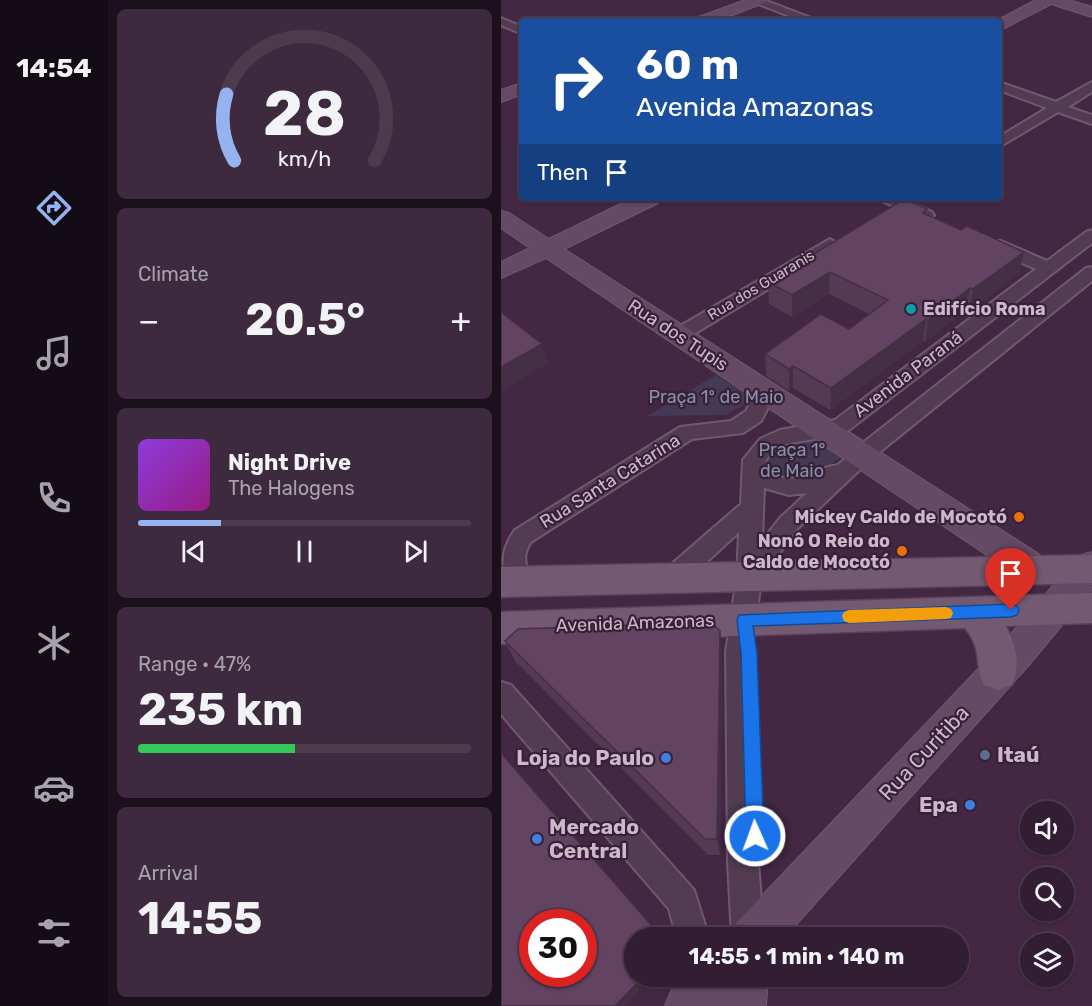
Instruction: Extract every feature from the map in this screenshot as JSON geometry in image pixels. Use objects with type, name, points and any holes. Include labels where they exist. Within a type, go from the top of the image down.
[{"type":"main road","points":[[509,581],[1036,570],[1083,592]]},
{"type":"main road","name":"Avenida Amazonas","points":[[501,628],[974,612],[1083,592]]},
{"type":"main road","points":[[974,612],[992,633],[997,644],[998,673]]},
{"type":"street","points":[[710,18],[756,0],[805,18]]},
{"type":"street","points":[[997,18],[1018,0]]},
{"type":"street","points":[[1001,18],[1047,0]]},
{"type":"street","points":[[1053,0],[1092,12]]},
{"type":"street","points":[[501,21],[519,30]]},
{"type":"street","points":[[1002,141],[1092,86]]},
{"type":"street","points":[[1002,87],[1092,120]]},
{"type":"street","points":[[501,96],[519,89]]},
{"type":"street","points":[[501,271],[538,241],[602,201]]},
{"type":"street","points":[[501,248],[538,241],[642,201]]},
{"type":"street","points":[[878,216],[897,201]]},
{"type":"street","points":[[900,201],[942,222]]},
{"type":"street","name":"Rua dos Tupis","points":[[501,218],[677,336],[863,454],[1036,570]]},
{"type":"street","name":"Rua dos Guaranis","points":[[677,336],[848,234]]},
{"type":"street","name":"Avenida Paraná","points":[[754,460],[767,444],[780,437],[826,430],[842,424],[1092,236]]},
{"type":"street","points":[[985,240],[1048,268]]},
{"type":"street","name":"Avenida Paraná","points":[[749,577],[788,524],[863,454],[1087,281]]},
{"type":"street","name":"Rua Santa Catarina","points":[[509,581],[510,558],[514,547],[523,536],[687,432],[736,428],[754,416],[766,392]]},
{"type":"street","points":[[754,460],[758,472],[767,480],[778,485],[792,487],[809,486],[863,454]]},
{"type":"street","points":[[751,927],[756,858],[749,652],[745,620],[754,460]]},
{"type":"street","points":[[675,576],[751,508]]},
{"type":"street","name":"Rua Curitiba","points":[[760,927],[998,673],[1083,592]]},
{"type":"street","points":[[501,694],[683,901],[690,927]]},
{"type":"green space","name":"Praça 1º de Maio","points":[[716,375],[754,399],[726,415],[647,416]]},
{"type":"green space","name":"Praça 1° de Maio","points":[[812,438],[841,457],[822,470],[804,478],[786,479],[764,470],[763,455],[771,447]]},
{"type":"building","points":[[901,201],[909,201],[927,209],[923,213],[961,230],[967,226],[1024,252],[831,388],[793,366],[789,369],[765,354],[821,314],[849,329],[888,300],[830,272],[792,295],[768,282]]},
{"type":"building","points":[[501,312],[542,344],[501,367]]},
{"type":"building","name":"Loja do Paulo","points":[[711,622],[720,631],[717,839],[705,839],[505,641],[518,629]]},
{"type":"building","name":"Mercado Central","points":[[501,753],[652,926],[624,927],[624,987],[633,987],[615,1006],[501,1006]]},
{"type":"slow traffic","points":[[849,616],[946,613]]},
{"type":"place","name":"Edifício Roma","points":[[911,309]]},
{"type":"place","name":"Mickey Caldo de Mocotó","points":[[1019,517]]},
{"type":"place","name":"Nonô O Reio do Caldo de Mocotó","points":[[902,551]]},
{"type":"place","name":"Itaú","points":[[985,755]]},
{"type":"place","name":"Loja do Paulo","points":[[666,758]]},
{"type":"place","name":"Epa","points":[[970,805]]},
{"type":"place","name":"Mercado Central","points":[[537,839]]},
{"type":"route","points":[[755,836],[749,652],[745,620],[1011,610]]}]
